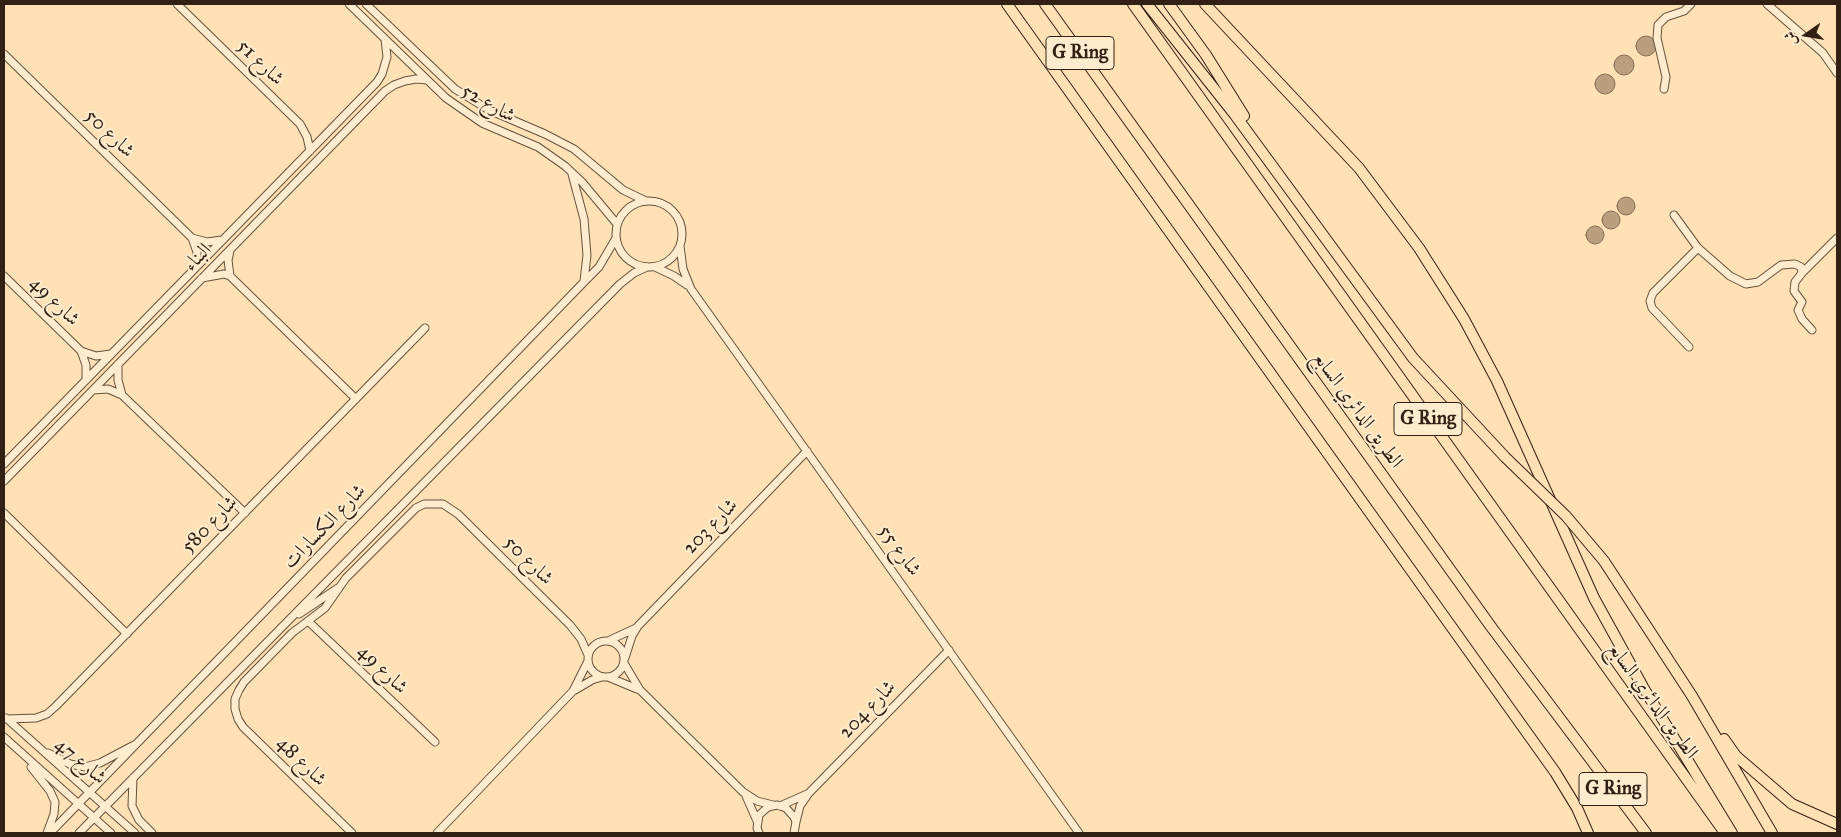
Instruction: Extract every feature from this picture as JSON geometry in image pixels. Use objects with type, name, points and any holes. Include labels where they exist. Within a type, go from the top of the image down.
[{"type":"highway","points":[[1007,4],[1555,772],[1577,808],[1588,833]]},
{"type":"highway","name":"الطريق الدائري السابع","points":[[1045,4],[1492,628],[1646,833]]},
{"type":"highway","name":"الطريق الدائري السابع","points":[[1133,4],[1725,833]]},
{"type":"highway","points":[[1147,4],[1278,172],[1413,358],[1505,457],[1566,516],[1604,561],[1692,696],[1772,833]]},
{"type":"highway","points":[[1170,4],[1206,55],[1278,172]]},
{"type":"highway","points":[[1205,4],[1359,168],[1419,248],[1464,319],[1497,381],[1594,598],[1643,687],[1732,833]]},
{"type":"highway","points":[[1692,696],[1736,756],[1792,804],[1837,824]]},
{"type":"street","name":"شارع 51","points":[[177,4],[300,124],[307,137],[310,152]]},
{"type":"street","name":"شارع 52","points":[[349,4],[446,98],[482,122],[538,147],[559,162],[582,182],[617,224]]},
{"type":"street","name":"شارع 52","points":[[366,4],[460,93],[489,110],[545,134],[574,149],[623,190],[646,201]]},
{"type":"street","points":[[1664,89],[1666,77],[1657,38],[1658,25],[1666,17],[1684,11],[1691,4]]},
{"type":"street","points":[[1767,4],[1823,53],[1837,73]]},
{"type":"street","name":"البناء","points":[[4,464],[378,82],[386,66],[387,48],[385,39]]},
{"type":"street","name":"شارع 50","points":[[4,54],[192,238]]},
{"type":"street","name":"البناء","points":[[4,481],[385,91],[405,81],[427,80]]},
{"type":"street","points":[[572,174],[584,219],[587,255],[584,282]]},
{"type":"street","points":[[616,238],[623,255],[638,266],[655,267],[666,263],[674,256],[680,246],[682,233],[679,220],[675,214],[659,202],[646,201],[631,205],[625,210],[617,224]]},
{"type":"street","points":[[1674,216],[1698,248],[1730,276],[1746,284],[1758,282],[1781,265],[1795,264],[1801,268],[1802,273]]},
{"type":"street","name":"شارع الكسارات","points":[[48,833],[141,741],[599,266],[616,238],[617,224]]},
{"type":"street","points":[[192,238],[207,242],[222,240]]},
{"type":"street","points":[[192,238],[197,252],[197,266]]},
{"type":"street","points":[[1812,330],[1802,319],[1798,310],[1802,302],[1794,291],[1794,282],[1837,238]]},
{"type":"street","name":"شارع 55","points":[[680,246],[683,269],[691,288],[1079,833]]},
{"type":"street","points":[[1689,347],[1652,308],[1650,301],[1653,293],[1698,248]]},
{"type":"street","points":[[230,249],[228,260],[230,276]]},
{"type":"street","name":"شارع الكسارات","points":[[79,833],[620,284],[634,273],[647,267]]},
{"type":"street","name":"شارع 55","points":[[655,267],[674,276],[691,288]]},
{"type":"street","points":[[202,278],[224,274],[230,276],[356,399]]},
{"type":"street","name":"شارع 49","points":[[4,276],[81,351],[96,356],[112,354]]},
{"type":"street","name":"شارع 580","points":[[5,718],[36,718],[47,714],[56,706],[425,328]]},
{"type":"street","name":"شارع 49","points":[[81,351],[86,365],[86,380]]},
{"type":"street","points":[[118,364],[118,380],[122,395]]},
{"type":"street","points":[[93,390],[108,389],[122,395],[245,513]]},
{"type":"street","name":"شارع 203","points":[[624,661],[638,626],[807,451]]},
{"type":"street","name":"شارع 50","points":[[340,586],[408,514],[416,508],[434,503],[443,504],[458,514],[570,625],[581,639],[588,658]]},
{"type":"street","points":[[5,513],[128,634]]},
{"type":"street","points":[[290,619],[340,586]]},
{"type":"street","points":[[308,621],[329,603],[340,586]]},
{"type":"street","name":"شارع 49","points":[[308,621],[435,742]]},
{"type":"street","name":"شارع 48","points":[[308,621],[292,633],[244,682],[235,699],[235,709],[243,727],[352,833]]},
{"type":"street","name":"شارع 203","points":[[609,640],[638,626]]},
{"type":"street","points":[[573,691],[596,644],[609,640],[618,645],[624,661],[640,690],[743,792],[757,801],[791,812],[795,829]]},
{"type":"street","name":"شارع 204","points":[[795,829],[800,806],[809,792],[949,650]]},
{"type":"street","points":[[588,658],[593,671],[640,690]]},
{"type":"street","points":[[437,832],[573,691],[587,683],[618,673],[624,661]]},
{"type":"street","name":"شارع 47","points":[[5,718],[135,833]]},
{"type":"street","name":"شارع 47","points":[[4,737],[27,760],[111,833]]},
{"type":"street","points":[[38,748],[70,764],[85,768],[100,763],[141,741]]},
{"type":"street","points":[[27,760],[50,791],[55,802],[54,814],[48,833]]},
{"type":"street","points":[[133,778],[132,806],[139,820],[152,833]]},
{"type":"street","points":[[743,792],[752,806],[757,829]]},
{"type":"street","name":"شارع 204","points":[[757,829],[763,810],[809,792]]},
{"type":"shaded area","points":[[1646,36],[1653,39],[1656,46],[1653,53],[1646,56],[1639,53],[1636,46],[1639,39]]},
{"type":"shaded area","points":[[1624,55],[1631,58],[1634,65],[1631,72],[1624,75],[1617,72],[1614,65],[1617,58]]},
{"type":"shaded area","points":[[1605,74],[1612,77],[1615,84],[1612,91],[1605,94],[1598,91],[1595,84],[1598,77]]},
{"type":"shaded area","points":[[1626,197],[1632,200],[1635,206],[1632,212],[1626,215],[1620,212],[1617,206],[1620,200]]},
{"type":"shaded area","points":[[1611,211],[1617,214],[1620,220],[1617,226],[1611,229],[1605,226],[1602,220],[1605,214]]},
{"type":"shaded area","points":[[1595,226],[1601,229],[1604,235],[1601,241],[1595,244],[1589,241],[1586,235],[1589,229]]}]
